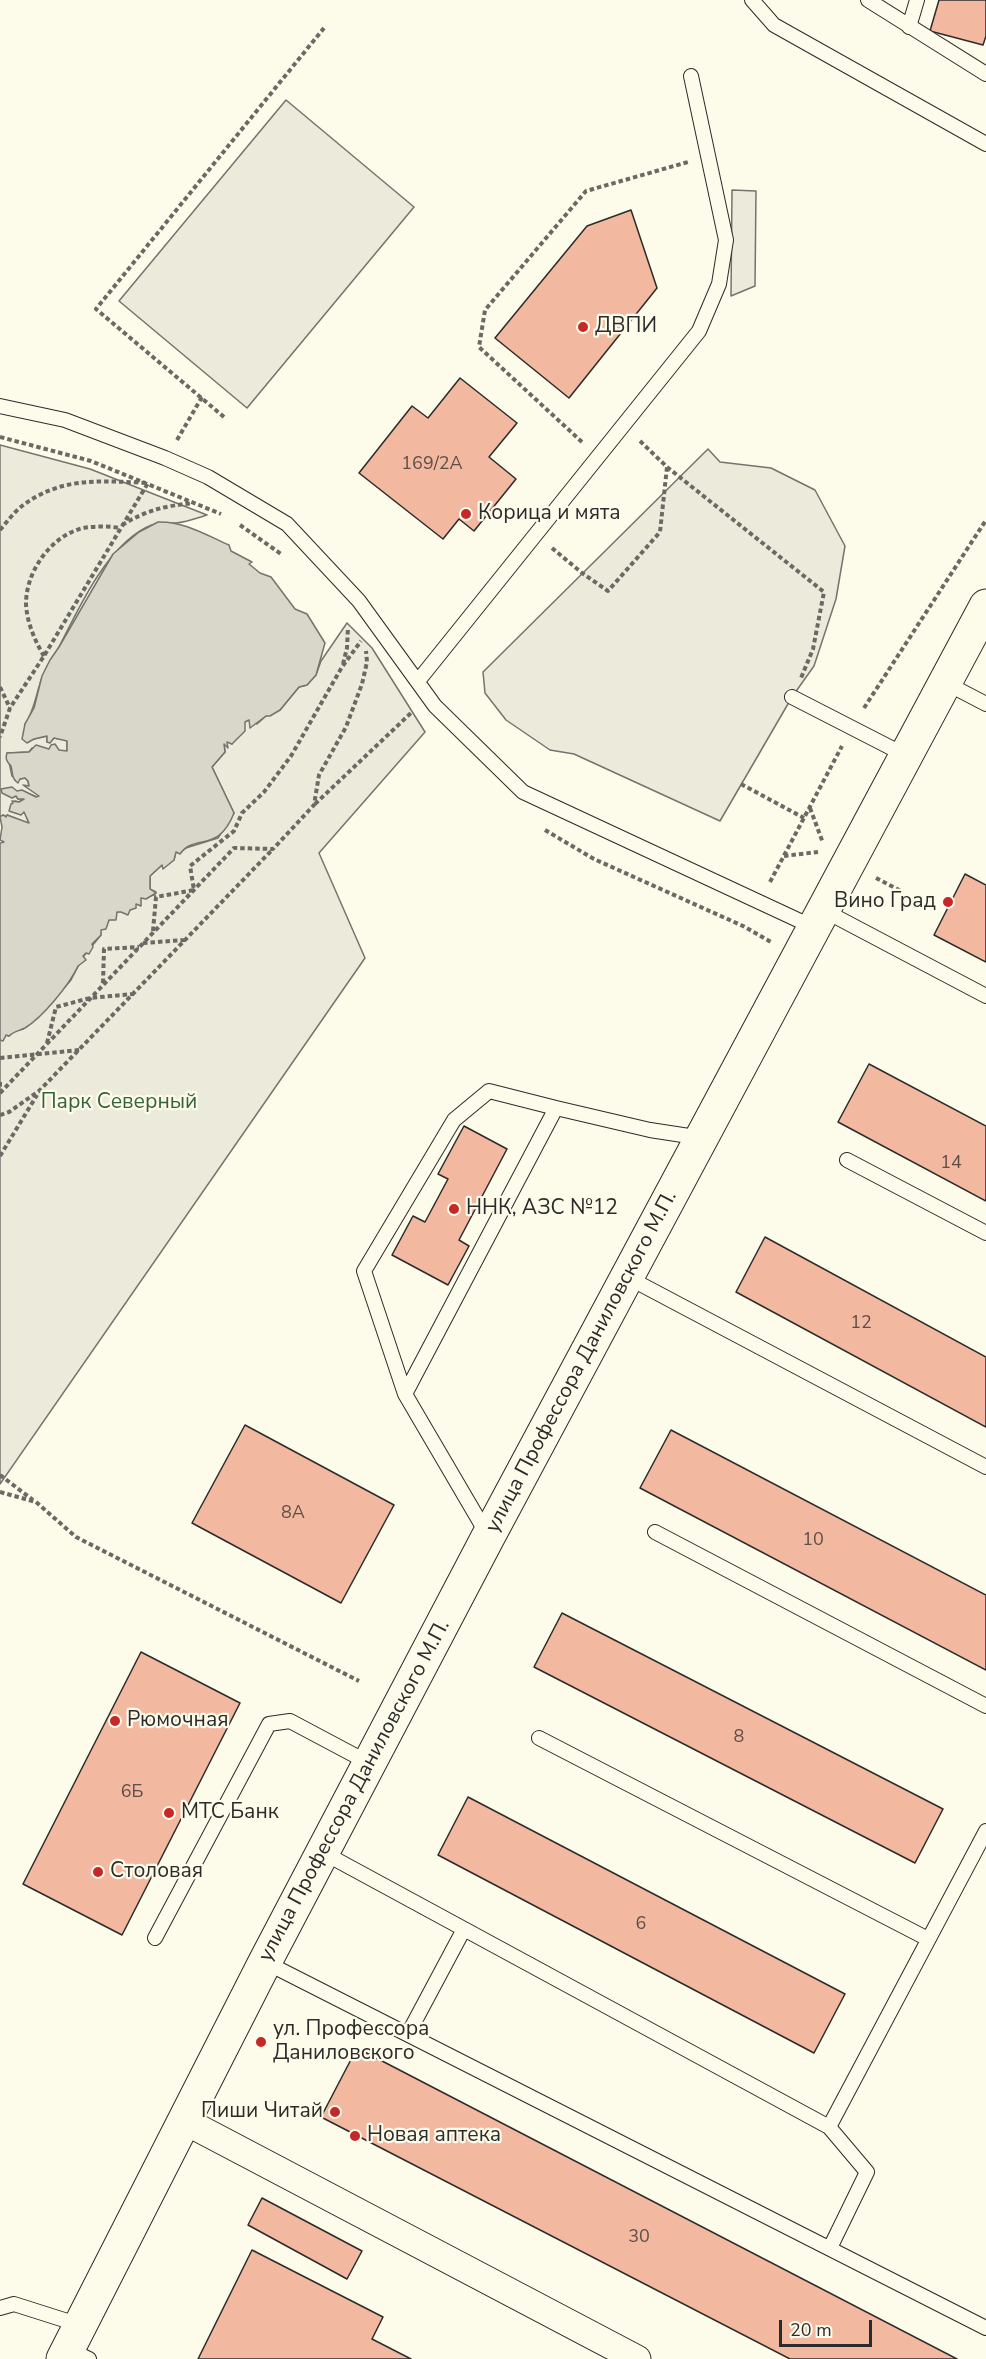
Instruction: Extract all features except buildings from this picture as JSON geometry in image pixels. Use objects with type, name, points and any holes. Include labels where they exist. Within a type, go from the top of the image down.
[{"type":"main road","name":"улица Профессора Даниловского М.П.","points":[[75,2348],[183,2120],[322,1852],[986,606]]},
{"type":"street","points":[[183,2120],[637,2359]]},
{"type":"lane","points":[[868,0],[986,74]]},
{"type":"lane","points":[[909,27],[917,0]]},
{"type":"lane","points":[[754,1],[774,25],[986,144]]},
{"type":"lane","points":[[417,681],[699,331],[719,284],[726,240],[691,76]]},
{"type":"lane","points":[[0,406],[65,420],[165,458],[208,477],[287,524],[359,601],[435,705],[523,792],[819,919],[986,996]]},
{"type":"lane","points":[[944,682],[986,704]]},
{"type":"lane","points":[[792,698],[905,755]]},
{"type":"lane","points":[[488,1537],[405,1394],[364,1271],[454,1120],[489,1091],[650,1130],[702,1138]]},
{"type":"lane","points":[[405,1394],[556,1108]]},
{"type":"lane","points":[[847,1160],[986,1233]]},
{"type":"lane","points":[[627,1277],[986,1467]]},
{"type":"lane","points":[[655,1532],[986,1706]]},
{"type":"lane","points":[[155,1938],[268,1724],[290,1721],[369,1763]]},
{"type":"lane","points":[[539,1738],[928,1939]]},
{"type":"lane","points":[[829,2127],[986,1831]]},
{"type":"lane","points":[[322,1852],[829,2127],[867,2172],[830,2248]]},
{"type":"lane","points":[[408,2034],[464,1929]]},
{"type":"lane","points":[[265,1962],[986,2328]]},
{"type":"lane","points":[[0,2308],[14,2304],[75,2348]]},
{"type":"path","points":[[224,417],[96,309],[324,28]]},
{"type":"path","points":[[598,457],[479,347],[485,310],[586,191],[708,156]]},
{"type":"path","points":[[165,458],[202,397]]},
{"type":"path","points":[[623,425],[667,467],[825,592],[813,649],[792,698]]},
{"type":"path","points":[[536,535],[608,591],[660,532],[667,467]]},
{"type":"path","points":[[0,530],[21,507],[48,491],[73,483],[97,481],[148,483],[10,708],[0,737]]},
{"type":"path","points":[[44,656],[35,641],[26,604],[31,582],[41,558],[57,540],[82,528],[121,526],[141,514],[163,506],[197,502]]},
{"type":"path","points":[[342,667],[349,631],[347,623]]},
{"type":"path","points":[[194,890],[190,866],[234,831],[242,813],[264,792],[291,756],[342,667],[364,635],[368,662],[362,684],[346,726],[319,775],[315,805]]},
{"type":"path","points":[[0,687],[10,708]]},
{"type":"path","points":[[0,1115],[9,1112],[39,1091],[315,805],[414,709]]},
{"type":"path","points":[[741,784],[804,818]]},
{"type":"path","points":[[810,807],[825,851]]},
{"type":"path","points":[[0,1093],[234,848],[273,849]]},
{"type":"path","points":[[153,932],[156,897],[194,890]]},
{"type":"path","points":[[104,984],[104,949],[186,940]]},
{"type":"path","points":[[47,1044],[56,1007],[90,998],[134,994]]},
{"type":"path","points":[[0,1058],[80,1050]]},
{"type":"path","points":[[0,1082],[0,1093]]},
{"type":"path","points":[[0,1156],[39,1091]]},
{"type":"path","points":[[0,1475],[36,1502],[76,1537],[359,1682]]},
{"type":"path","points":[[0,1491],[36,1502]]},
{"type":"green space","points":[[286,100],[414,207],[247,408],[119,301]]},
{"type":"green space","points":[[0,445],[90,469],[207,515],[192,520],[156,524],[145,528],[118,550],[85,597],[41,679],[25,724],[34,739],[47,736],[47,742],[54,738],[67,740],[67,752],[32,748],[29,752],[7,753],[12,776],[25,778],[29,787],[25,786],[40,796],[22,791],[16,796],[18,799],[24,799],[19,802],[15,801],[26,815],[29,824],[7,815],[7,817],[3,815],[0,817]]},
{"type":"green space","name":"Парк Северный","points":[[347,623],[372,648],[425,732],[319,853],[365,958],[0,1484],[0,1040],[14,1031],[23,1029],[49,1006],[71,980],[83,957],[101,935],[100,930],[117,912],[130,910],[141,898],[154,895],[156,892],[150,889],[150,876],[162,865],[163,868],[174,860],[176,851],[218,838],[234,813],[212,767],[225,752],[224,743],[227,741],[232,744],[244,722],[249,719],[257,724],[266,716],[280,710],[299,687],[307,685],[316,675],[321,661]]},
{"type":"shaded area","points":[[732,190],[756,191],[755,286],[731,296]]},
{"type":"shaded area","points":[[708,449],[720,462],[771,468],[815,490],[845,546],[836,599],[814,666],[792,697],[720,821],[574,754],[550,750],[506,720],[485,693],[483,672]]},
{"type":"shaded area","points":[[158,522],[186,526],[229,545],[231,551],[252,562],[249,564],[260,573],[271,577],[295,609],[307,614],[325,643],[316,675],[307,685],[299,687],[280,710],[266,716],[250,728],[249,720],[245,722],[245,731],[232,744],[227,742],[228,748],[224,744],[225,752],[212,767],[234,813],[228,826],[214,838],[193,844],[180,854],[176,852],[174,860],[163,869],[162,865],[150,876],[150,889],[156,893],[146,899],[141,898],[141,906],[136,904],[136,908],[130,910],[128,915],[117,912],[116,920],[109,920],[106,929],[101,930],[101,935],[92,944],[93,947],[89,954],[86,953],[83,956],[86,960],[78,966],[55,1000],[32,1023],[9,1036],[6,1035],[3,1041],[0,1040],[0,843],[4,842],[0,840],[2,827],[0,817],[7,815],[29,823],[24,812],[21,815],[9,811],[12,801],[19,802],[24,799],[18,799],[16,796],[12,798],[2,793],[1,789],[12,787],[17,791],[22,790],[36,797],[39,796],[23,785],[29,786],[25,778],[20,779],[18,783],[14,779],[6,757],[7,753],[29,752],[36,745],[49,749],[55,744],[59,750],[67,751],[67,741],[54,738],[50,743],[47,742],[47,736],[27,743],[22,739],[25,724],[34,708],[42,676],[113,554],[139,532]]},
{"type":"place","name":"ДВПИ","points":[[583,327]]},
{"type":"place","name":"Корица и мята","points":[[466,514]]},
{"type":"place","name":"Вино Град","points":[[948,902]]},
{"type":"place","name":"ННК, АЗС №12","points":[[454,1209]]},
{"type":"place","name":"Рюмочная","points":[[115,1721]]},
{"type":"place","name":"МТС Банк","points":[[169,1813]]},
{"type":"place","name":"Столовая","points":[[98,1872]]},
{"type":"place","name":"ул. Профессора Даниловского","points":[[261,2042]]},
{"type":"place","name":"Пиши Читай","points":[[335,2112]]},
{"type":"place","name":"Новая аптека","points":[[355,2136]]}]
